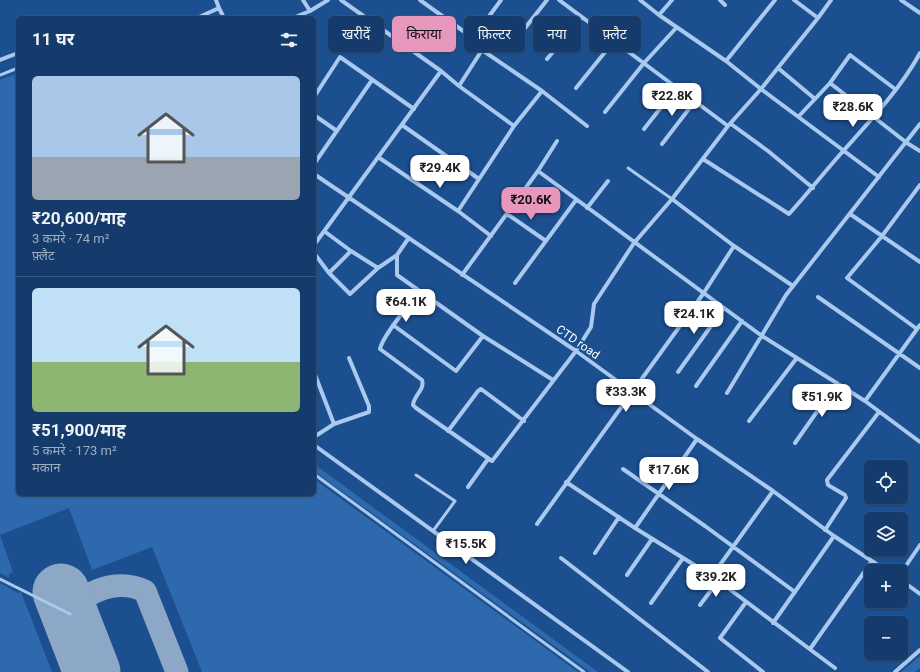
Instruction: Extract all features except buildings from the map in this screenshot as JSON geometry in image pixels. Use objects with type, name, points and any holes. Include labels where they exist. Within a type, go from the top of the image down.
[{"type":"street","points":[[222,0],[217,1],[223,16]]},
{"type":"street","points":[[303,0],[310,11]]},
{"type":"street","points":[[297,16],[310,11],[328,0]]},
{"type":"street","points":[[341,0],[441,71],[514,126]]},
{"type":"street","points":[[420,0],[464,32]]},
{"type":"street","points":[[489,16],[501,0]]},
{"type":"street","points":[[525,28],[547,0]]},
{"type":"street","points":[[559,0],[589,22]]},
{"type":"street","points":[[640,0],[659,16],[726,61],[879,177]]},
{"type":"street","points":[[659,16],[672,0]]},
{"type":"street","points":[[720,0],[725,4]]},
{"type":"street","points":[[726,61],[775,0]]},
{"type":"street","points":[[794,0],[818,18]]},
{"type":"street","points":[[420,292],[394,325],[381,344],[380,349],[422,380],[422,385],[413,405],[416,408],[492,461],[576,351],[591,327],[594,304],[634,243],[672,200],[730,125],[778,68],[831,0]]},
{"type":"street","points":[[901,0],[920,13]]},
{"type":"street","points":[[201,16],[219,8]]},
{"type":"street","points":[[547,60],[582,17]]},
{"type":"street","points":[[605,112],[644,63],[676,27]]},
{"type":"street","points":[[459,86],[481,52]]},
{"type":"street","points":[[485,52],[542,91],[587,126]]},
{"type":"street","points":[[576,88],[605,52]]},
{"type":"street","points":[[629,52],[768,151],[813,188]]},
{"type":"street","points":[[703,159],[789,214],[813,188],[844,150],[874,118],[914,65],[920,53]]},
{"type":"street","points":[[0,60],[16,54]]},
{"type":"street","points":[[799,116],[830,83],[850,55],[895,89]]},
{"type":"street","points":[[316,94],[340,57],[414,109]]},
{"type":"street","points":[[778,68],[815,99]]},
{"type":"street","points":[[316,242],[441,71]]},
{"type":"street","points":[[316,161],[372,80]]},
{"type":"street","points":[[830,83],[906,143],[920,152]]},
{"type":"street","points":[[644,129],[677,87]]},
{"type":"street","points":[[458,211],[514,126],[542,91]]},
{"type":"street","points":[[662,144],[695,100]]},
{"type":"street","points":[[316,116],[337,131]]},
{"type":"street","points":[[727,393],[786,295],[920,124]]},
{"type":"street","points":[[402,125],[479,179]]},
{"type":"street","points":[[462,275],[538,171],[557,141]]},
{"type":"street","points":[[378,157],[458,211],[491,236]]},
{"type":"street","points":[[538,171],[762,336],[864,401],[920,442]]},
{"type":"street","name":"CTD road","points":[[316,175],[408,239],[576,351],[697,439],[773,491],[834,536],[876,564]]},
{"type":"street","points":[[588,208],[608,181]]},
{"type":"street","points":[[864,401],[919,327],[847,278],[882,236],[920,185]]},
{"type":"street","points":[[514,283],[576,200]]},
{"type":"street","points":[[672,200],[734,246],[793,286]]},
{"type":"street","points":[[507,214],[546,241]]},
{"type":"street","points":[[850,214],[920,262]]},
{"type":"street","points":[[324,231],[351,251],[378,268]]},
{"type":"street","points":[[316,256],[329,273],[350,294],[378,268],[397,255],[408,239]]},
{"type":"street","points":[[537,524],[703,294],[734,246]]},
{"type":"street","points":[[329,273],[351,251]]},
{"type":"street","points":[[397,255],[397,275],[483,336],[553,380]]},
{"type":"street","points":[[818,297],[920,368]]},
{"type":"street","points":[[678,372],[724,308]]},
{"type":"street","points":[[696,386],[742,321]]},
{"type":"street","points":[[394,325],[456,371],[483,336]]},
{"type":"street","points":[[316,436],[334,424],[369,412],[349,358]]},
{"type":"street","points":[[749,421],[796,359]]},
{"type":"street","points":[[316,377],[334,424]]},
{"type":"street","points":[[795,443],[837,383]]},
{"type":"street","points":[[448,431],[481,389],[524,421]]},
{"type":"street","points":[[826,530],[846,498],[845,495],[828,485],[827,480],[879,412]]},
{"type":"street","points":[[635,528],[697,439]]},
{"type":"street","points":[[316,446],[628,672]]},
{"type":"street","points":[[468,487],[488,459]]},
{"type":"street","points":[[623,469],[705,526],[795,592]]},
{"type":"street","points":[[566,482],[652,539],[712,576],[835,668]]},
{"type":"street","points":[[712,576],[773,491]]},
{"type":"street","points":[[595,553],[619,517]]},
{"type":"street","points":[[773,623],[834,536]]},
{"type":"street","points":[[627,575],[652,539]]},
{"type":"street","points":[[907,564],[920,545]]},
{"type":"street","points":[[561,558],[708,672]]},
{"type":"street","points":[[651,603],[683,558]]},
{"type":"street","points":[[810,649],[872,561]]},
{"type":"street","points":[[700,605],[718,581]]},
{"type":"street","points":[[908,585],[920,594]]},
{"type":"street","points":[[746,602],[720,638],[764,672]]},
{"type":"street","points":[[895,672],[920,650]]},
{"type":"lane","points":[[0,75],[16,69]]},
{"type":"lane","points":[[628,168],[672,200]]},
{"type":"lane","points":[[316,475],[584,672]]},
{"type":"lane","points":[[416,475],[455,501],[433,531]]},
{"type":"lane","points":[[0,579],[70,614]]},
{"type":"shaded area","points":[[16,74],[16,496],[316,496],[316,480],[578,672],[202,672],[152,547],[92,570],[69,508],[0,535],[0,80]]},
{"type":"shaded area","points":[[316,465],[598,672],[590,672],[316,472]]},
{"type":"shaded area","points":[[0,535],[13,572],[9,574],[9,578],[0,573]]},
{"type":"shaded area","points":[[0,583],[18,593],[21,592],[52,672],[0,672]]},
{"type":"shaded area","points":[[920,656],[920,668],[915,672],[901,672]]},
{"type":"taxiway","points":[[74,672],[64,636],[66,624],[71,613],[78,603],[98,590],[122,586],[134,587],[145,591],[177,672]]},
{"type":"runway","points":[[61,592],[92,672]]}]
